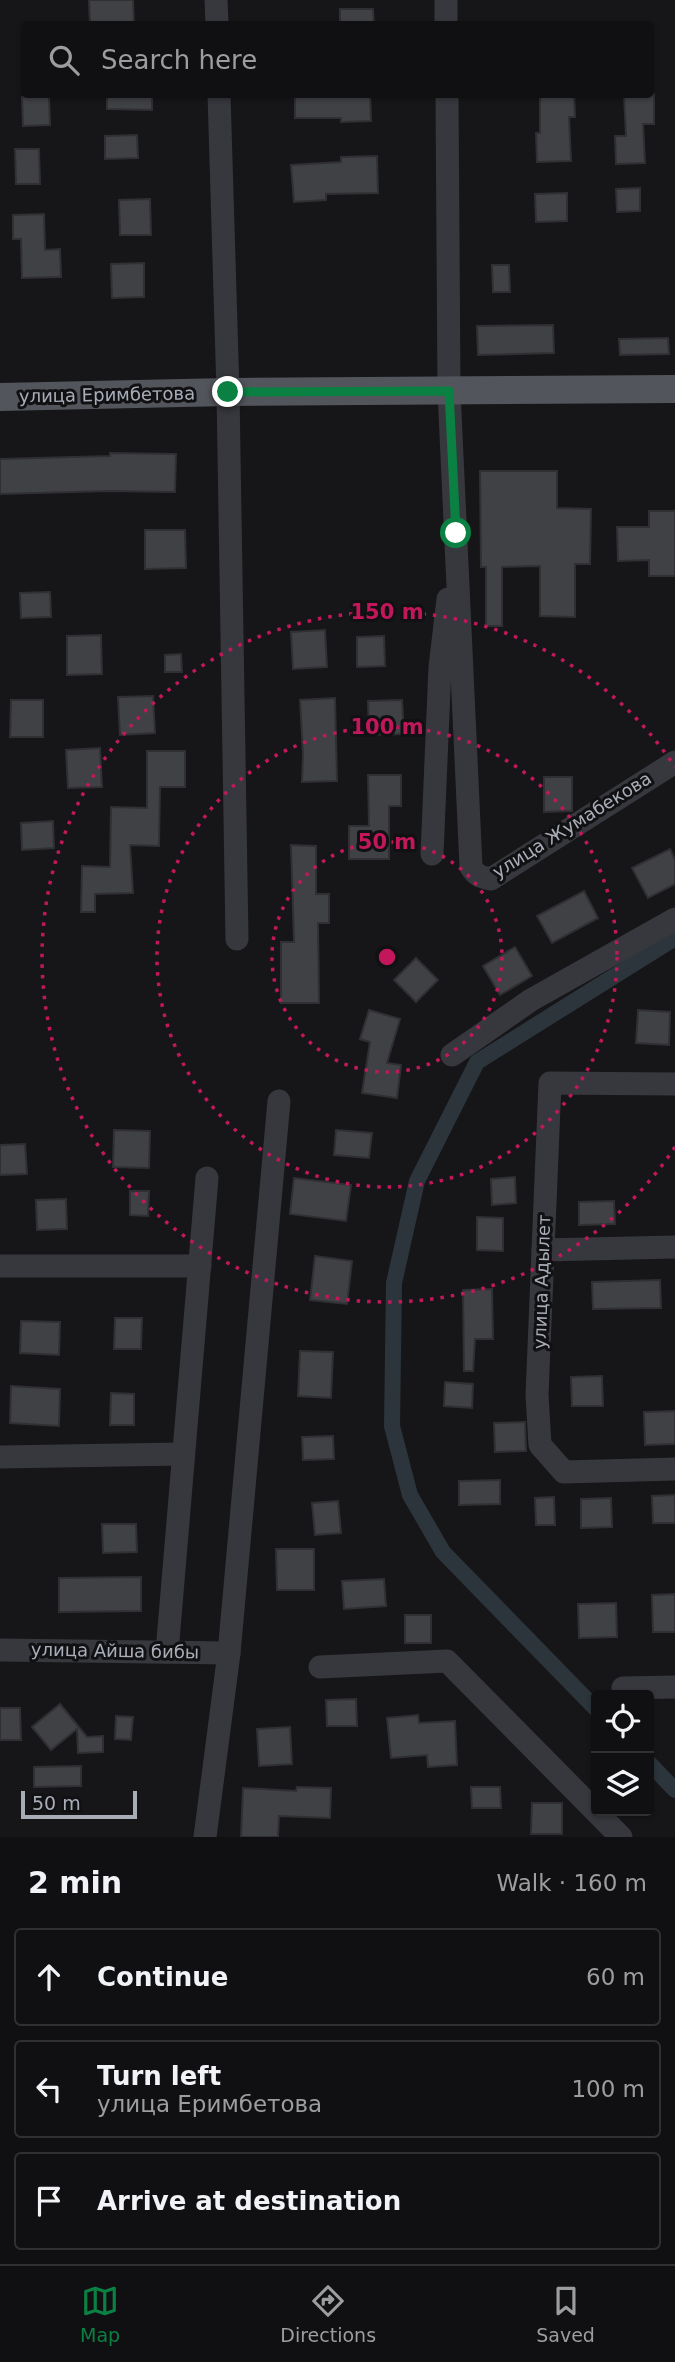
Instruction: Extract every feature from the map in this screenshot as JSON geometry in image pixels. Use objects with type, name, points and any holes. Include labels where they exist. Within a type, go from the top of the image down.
[{"type":"main road","name":"улица Еримбетова","points":[[0,397],[228,392],[675,389]]},
{"type":"street","points":[[216,0],[217,21]]},
{"type":"street","points":[[446,0],[446,21]]},
{"type":"street","points":[[219,98],[228,392],[237,939]]},
{"type":"street","points":[[432,854],[440,667],[456,533],[449,391],[447,98]]},
{"type":"street","name":"улица Жумабекова","points":[[456,533],[471,867],[475,874],[491,878],[675,762]]},
{"type":"street","points":[[452,1055],[531,1000],[675,919]]},
{"type":"street","name":"улица Адылет","points":[[675,1084],[550,1083],[537,1395],[540,1445],[564,1472],[675,1469]]},
{"type":"street","points":[[205,1837],[229,1653],[279,1101]]},
{"type":"street","points":[[167,1652],[207,1178]]},
{"type":"street","points":[[543,1250],[675,1247]]},
{"type":"street","points":[[0,1266],[200,1266]]},
{"type":"street","points":[[0,1457],[183,1454]]},
{"type":"street","name":"улица Айша бибы","points":[[0,1650],[229,1653]]},
{"type":"street","points":[[320,1667],[447,1661],[621,1837]]},
{"type":"street","points":[[623,1688],[675,1687]]},
{"type":"building","points":[[89,0],[133,0],[134,21],[90,21]]},
{"type":"building","points":[[340,9],[373,9],[374,21],[340,21]]},
{"type":"building","points":[[22,98],[49,98],[50,125],[23,126]]},
{"type":"building","points":[[107,98],[152,98],[152,110],[107,109]]},
{"type":"building","points":[[295,98],[370,98],[371,121],[341,122],[341,118],[295,118]]},
{"type":"building","points":[[540,98],[574,98],[575,117],[569,117],[571,161],[537,162],[536,133],[540,133]]},
{"type":"building","points":[[624,98],[654,98],[654,124],[643,124],[645,163],[616,164],[615,136],[626,136]]},
{"type":"building","points":[[137,135],[138,158],[105,159],[105,136]]},
{"type":"building","points":[[15,149],[39,149],[40,184],[16,184]]},
{"type":"building","points":[[377,156],[378,193],[326,194],[326,200],[294,202],[291,165],[341,162],[341,157]]},
{"type":"building","points":[[640,188],[640,211],[617,212],[616,189]]},
{"type":"building","points":[[567,193],[567,221],[536,222],[535,194]]},
{"type":"building","points":[[150,199],[151,235],[120,235],[119,200]]},
{"type":"building","points":[[44,214],[45,250],[60,249],[61,277],[22,278],[21,239],[13,239],[13,215]]},
{"type":"building","points":[[144,263],[144,297],[112,298],[111,264]]},
{"type":"building","points":[[492,265],[509,265],[510,292],[493,292]]},
{"type":"building","points":[[553,325],[554,353],[478,355],[477,326]]},
{"type":"building","points":[[668,338],[669,354],[620,355],[619,339]]},
{"type":"building","points":[[110,453],[176,454],[175,492],[0,494],[0,459],[110,456]]},
{"type":"building","points":[[480,471],[557,471],[557,508],[591,509],[590,564],[575,564],[575,617],[540,616],[540,566],[502,567],[502,626],[486,626],[486,567],[481,567]]},
{"type":"building","points":[[649,511],[675,511],[675,576],[649,576],[649,560],[618,561],[617,527],[649,527]]},
{"type":"building","points":[[145,530],[185,530],[186,568],[145,569]]},
{"type":"building","points":[[50,592],[51,617],[21,618],[20,593]]},
{"type":"building","points":[[325,630],[327,667],[293,669],[291,632]]},
{"type":"building","points":[[101,635],[102,674],[67,675],[67,636]]},
{"type":"building","points":[[384,636],[385,666],[357,667],[357,637]]},
{"type":"building","points":[[181,654],[182,672],[165,672],[165,655]]},
{"type":"building","points":[[153,696],[155,733],[120,735],[118,697]]},
{"type":"building","points":[[335,698],[337,781],[302,782],[300,700]]},
{"type":"building","points":[[11,700],[43,700],[43,737],[10,737]]},
{"type":"building","points":[[402,700],[404,734],[369,735],[368,701]]},
{"type":"building","points":[[100,748],[102,787],[68,788],[66,750]]},
{"type":"building","points":[[147,751],[185,751],[185,787],[160,787],[159,846],[130,845],[133,893],[95,894],[95,912],[81,912],[82,866],[110,867],[111,807],[147,808]]},
{"type":"building","points":[[368,775],[401,775],[401,806],[389,806],[389,859],[349,859],[349,826],[369,826]]},
{"type":"building","points":[[544,777],[572,777],[572,811],[544,812]]},
{"type":"building","points":[[53,821],[54,848],[22,850],[21,823]]},
{"type":"building","points":[[291,845],[316,846],[316,894],[329,894],[329,923],[318,923],[319,1003],[281,1003],[281,942],[294,942]]},
{"type":"building","points":[[670,849],[675,860],[675,884],[648,898],[632,868]]},
{"type":"building","points":[[584,891],[598,918],[552,943],[537,916]]},
{"type":"building","points":[[515,947],[532,976],[500,995],[483,966]]},
{"type":"building","points":[[416,958],[438,980],[416,1002],[394,980]]},
{"type":"building","points":[[369,1010],[400,1019],[387,1063],[401,1065],[397,1098],[362,1093],[370,1042],[360,1039]]},
{"type":"building","points":[[638,1010],[670,1012],[669,1045],[636,1043]]},
{"type":"building","points":[[114,1130],[150,1131],[149,1168],[113,1167]]},
{"type":"building","points":[[336,1130],[372,1133],[369,1158],[334,1155]]},
{"type":"building","points":[[25,1144],[27,1174],[0,1175],[0,1145]]},
{"type":"building","points":[[515,1177],[516,1203],[492,1205],[491,1179]]},
{"type":"building","points":[[294,1178],[351,1185],[346,1221],[290,1214]]},
{"type":"building","points":[[130,1191],[149,1191],[148,1216],[130,1215]]},
{"type":"building","points":[[66,1199],[67,1229],[37,1230],[36,1200]]},
{"type":"building","points":[[614,1201],[615,1224],[579,1225],[579,1202]]},
{"type":"building","points":[[477,1217],[503,1218],[503,1251],[477,1250]]},
{"type":"building","points":[[315,1256],[352,1261],[347,1304],[310,1300]]},
{"type":"building","points":[[660,1280],[661,1308],[593,1309],[592,1282]]},
{"type":"building","points":[[492,1289],[493,1339],[475,1339],[473,1371],[464,1371],[463,1290]]},
{"type":"building","points":[[115,1318],[142,1318],[141,1349],[114,1349]]},
{"type":"building","points":[[21,1321],[60,1322],[59,1355],[20,1353]]},
{"type":"building","points":[[300,1351],[333,1352],[331,1398],[298,1396]]},
{"type":"building","points":[[602,1376],[603,1406],[572,1406],[571,1377]]},
{"type":"building","points":[[445,1382],[473,1384],[472,1408],[444,1406]]},
{"type":"building","points":[[11,1386],[60,1389],[59,1426],[10,1423]]},
{"type":"building","points":[[111,1393],[134,1394],[134,1425],[110,1425]]},
{"type":"building","points":[[675,1411],[675,1444],[645,1445],[644,1412]]},
{"type":"building","points":[[525,1422],[526,1451],[495,1452],[494,1423]]},
{"type":"building","points":[[333,1436],[334,1459],[303,1460],[302,1437]]},
{"type":"building","points":[[500,1480],[500,1504],[459,1505],[459,1481]]},
{"type":"building","points":[[675,1495],[675,1523],[653,1523],[652,1496]]},
{"type":"building","points":[[554,1497],[555,1525],[536,1525],[535,1498]]},
{"type":"building","points":[[611,1498],[612,1527],[581,1528],[581,1499]]},
{"type":"building","points":[[338,1501],[341,1533],[315,1535],[312,1503]]},
{"type":"building","points":[[102,1524],[136,1524],[137,1552],[103,1553]]},
{"type":"building","points":[[276,1549],[314,1549],[314,1590],[277,1590]]},
{"type":"building","points":[[141,1577],[141,1611],[59,1612],[59,1578]]},
{"type":"building","points":[[384,1579],[386,1606],[344,1609],[342,1581]]},
{"type":"building","points":[[675,1594],[675,1632],[653,1632],[652,1595]]},
{"type":"building","points":[[616,1603],[617,1637],[579,1638],[578,1604]]},
{"type":"building","points":[[405,1615],[431,1615],[431,1643],[405,1643]]},
{"type":"building","points":[[356,1699],[357,1726],[327,1726],[326,1700]]},
{"type":"building","points":[[60,1704],[87,1737],[103,1736],[103,1752],[78,1753],[77,1729],[51,1750],[32,1727]]},
{"type":"building","points":[[0,1708],[20,1708],[21,1740],[0,1740]]},
{"type":"building","points":[[418,1715],[419,1723],[455,1721],[457,1765],[428,1767],[427,1755],[391,1758],[387,1718]]},
{"type":"building","points":[[116,1716],[133,1717],[131,1740],[115,1739]]},
{"type":"building","points":[[290,1727],[292,1764],[259,1766],[257,1729]]},
{"type":"building","points":[[81,1766],[81,1786],[34,1787],[34,1767]]},
{"type":"building","points":[[297,1787],[331,1788],[330,1818],[279,1816],[278,1837],[241,1837],[243,1788],[296,1791]]},
{"type":"building","points":[[471,1787],[500,1787],[501,1808],[472,1808]]},
{"type":"building","points":[[532,1803],[562,1803],[562,1834],[531,1834]]},
{"type":"waterway","points":[[591,1704],[443,1552],[410,1495],[392,1426],[394,1283],[417,1181],[477,1062],[675,938]]},
{"type":"waterway","points":[[654,1768],[675,1790]]},
{"type":"route","points":[[228,392],[449,391],[456,533]]}]
